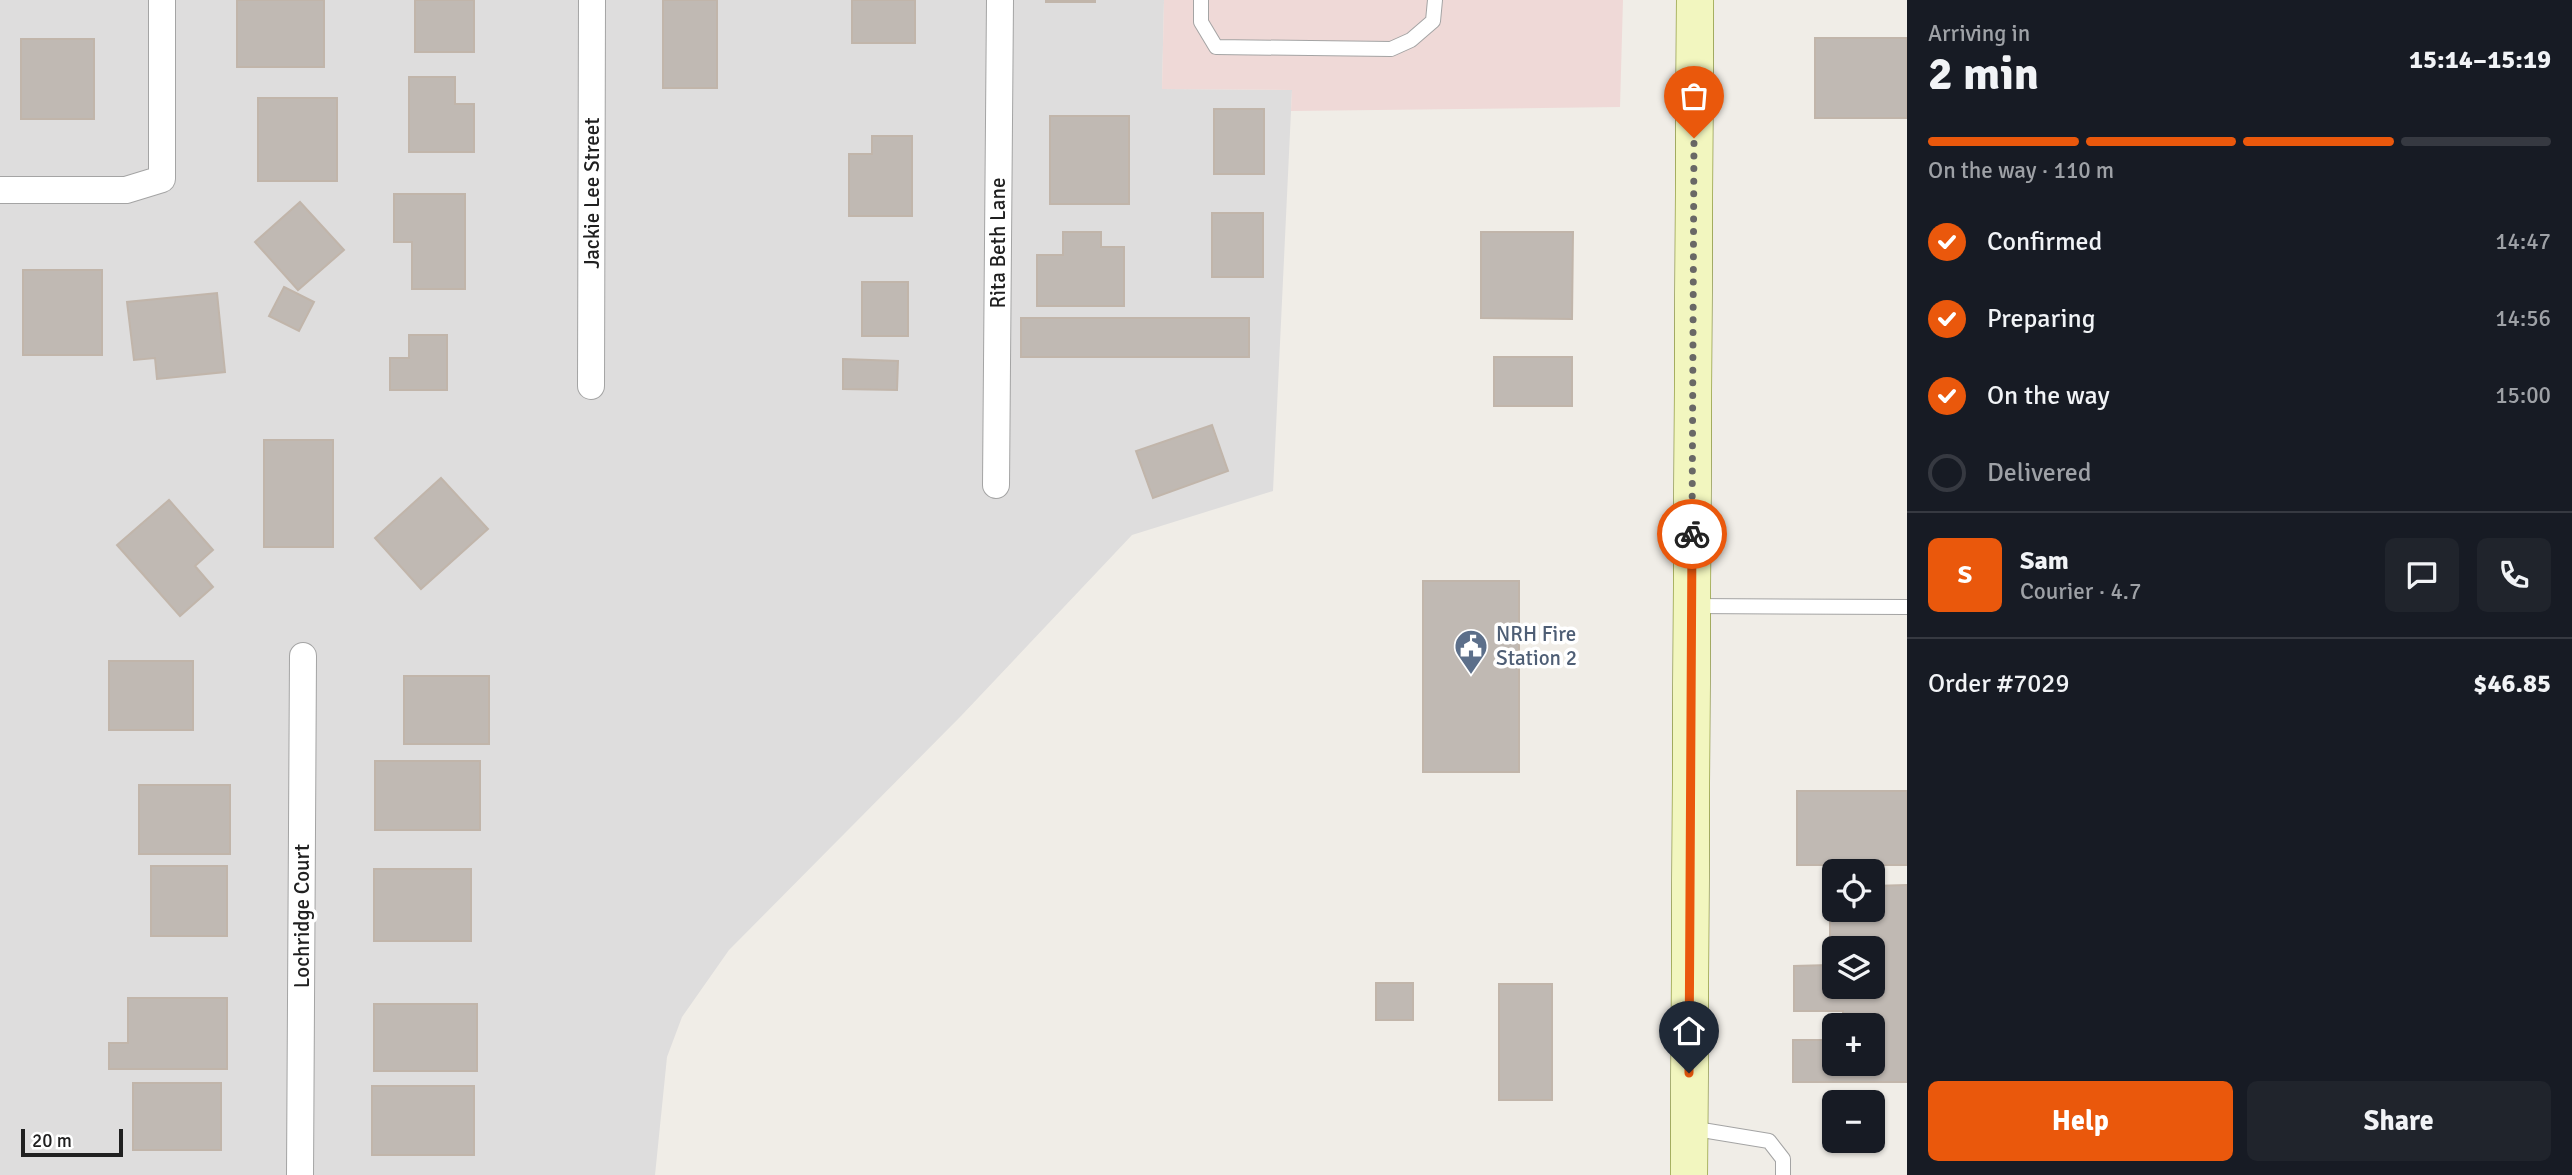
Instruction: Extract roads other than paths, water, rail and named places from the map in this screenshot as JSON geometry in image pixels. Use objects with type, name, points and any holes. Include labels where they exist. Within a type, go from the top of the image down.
[{"type":"main road","points":[[1689,1175],[1695,0]]},
{"type":"street","points":[[0,190],[126,190],[162,179],[162,0]]},
{"type":"street","name":"Jackie Lee Street","points":[[591,386],[592,0]]},
{"type":"street","name":"Rita Beth Lane","points":[[996,485],[1000,0]]},
{"type":"street","name":"Lochridge Court","points":[[300,1175],[303,656]]},
{"type":"lane","points":[[1201,0],[1201,22],[1216,47],[1391,49],[1411,40],[1433,21],[1435,0]]},
{"type":"lane","points":[[1692,606],[1907,607]]},
{"type":"lane","points":[[1689,1128],[1769,1141],[1783,1159],[1783,1175]]},
{"type":"place","name":"NRH Fire Station 2","points":[[1471,676]]}]
